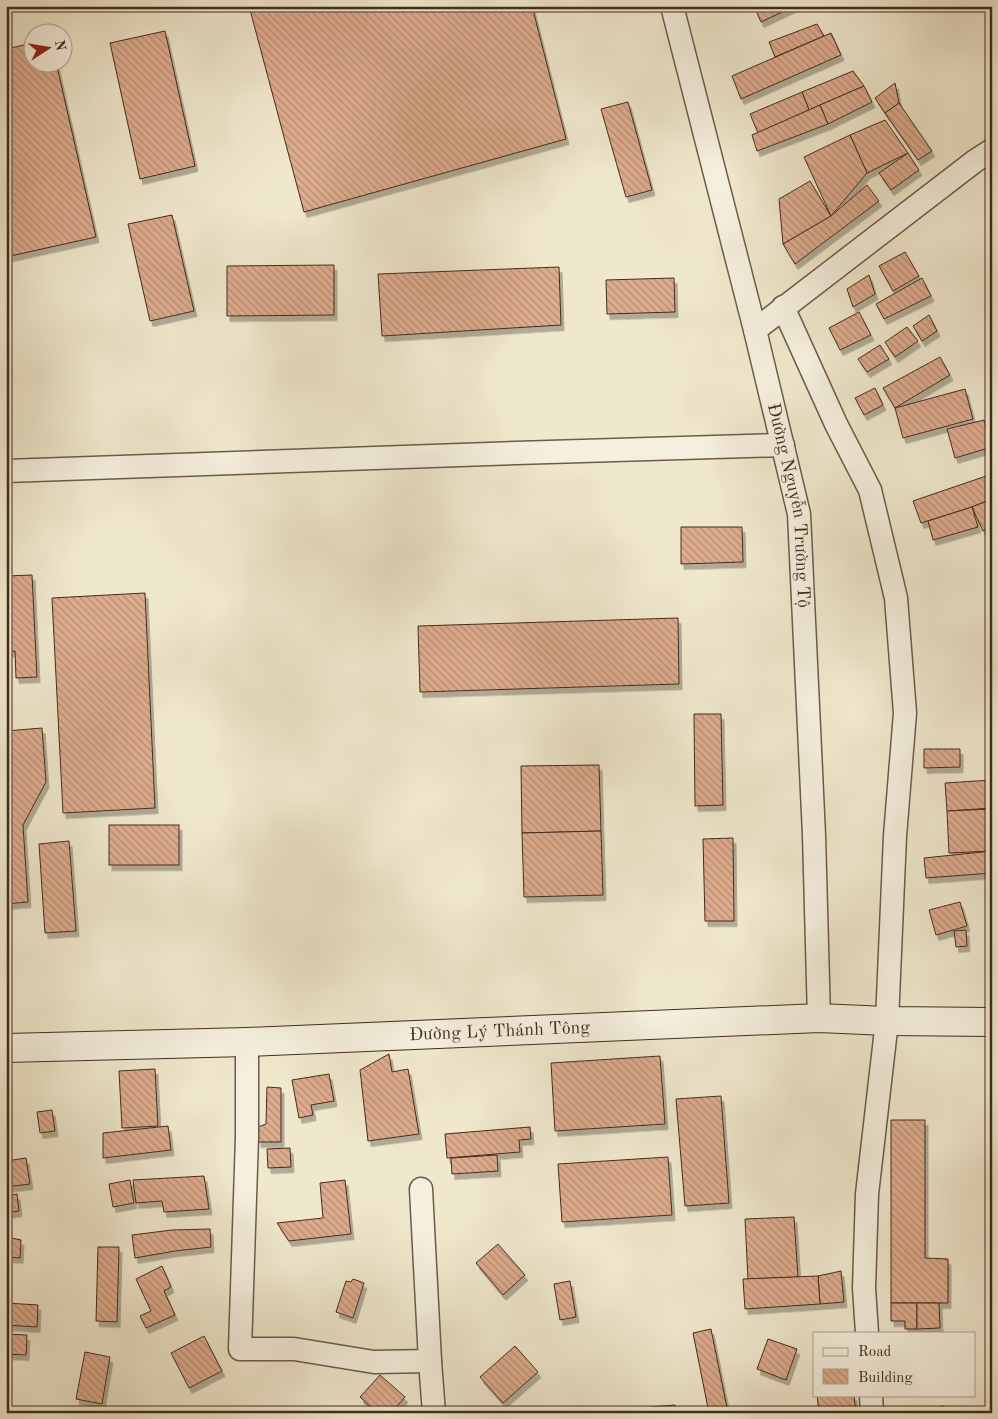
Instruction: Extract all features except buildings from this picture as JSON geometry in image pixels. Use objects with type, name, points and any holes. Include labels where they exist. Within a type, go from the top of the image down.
[{"type":"street","name":"Đường Nguyễn Trường Tộ","points":[[672,6],[755,330],[799,514],[813,825],[819,1018]]},
{"type":"street","points":[[755,330],[974,161],[992,150]]},
{"type":"street","points":[[784,306],[836,424],[870,490],[896,598],[905,713],[895,836],[887,1022],[868,1194],[864,1288],[866,1332]]},
{"type":"street","points":[[6,471],[783,445]]},
{"type":"street","name":"Đường Lý Thánh Tông","points":[[6,1048],[247,1042],[819,1018],[887,1022],[992,1022]]},
{"type":"street","points":[[247,1042],[247,1137],[240,1349],[294,1349],[374,1362],[430,1361]]},
{"type":"street","points":[[422,1189],[434,1413]]},
{"type":"street","points":[[871,1396],[872,1413]]}]
